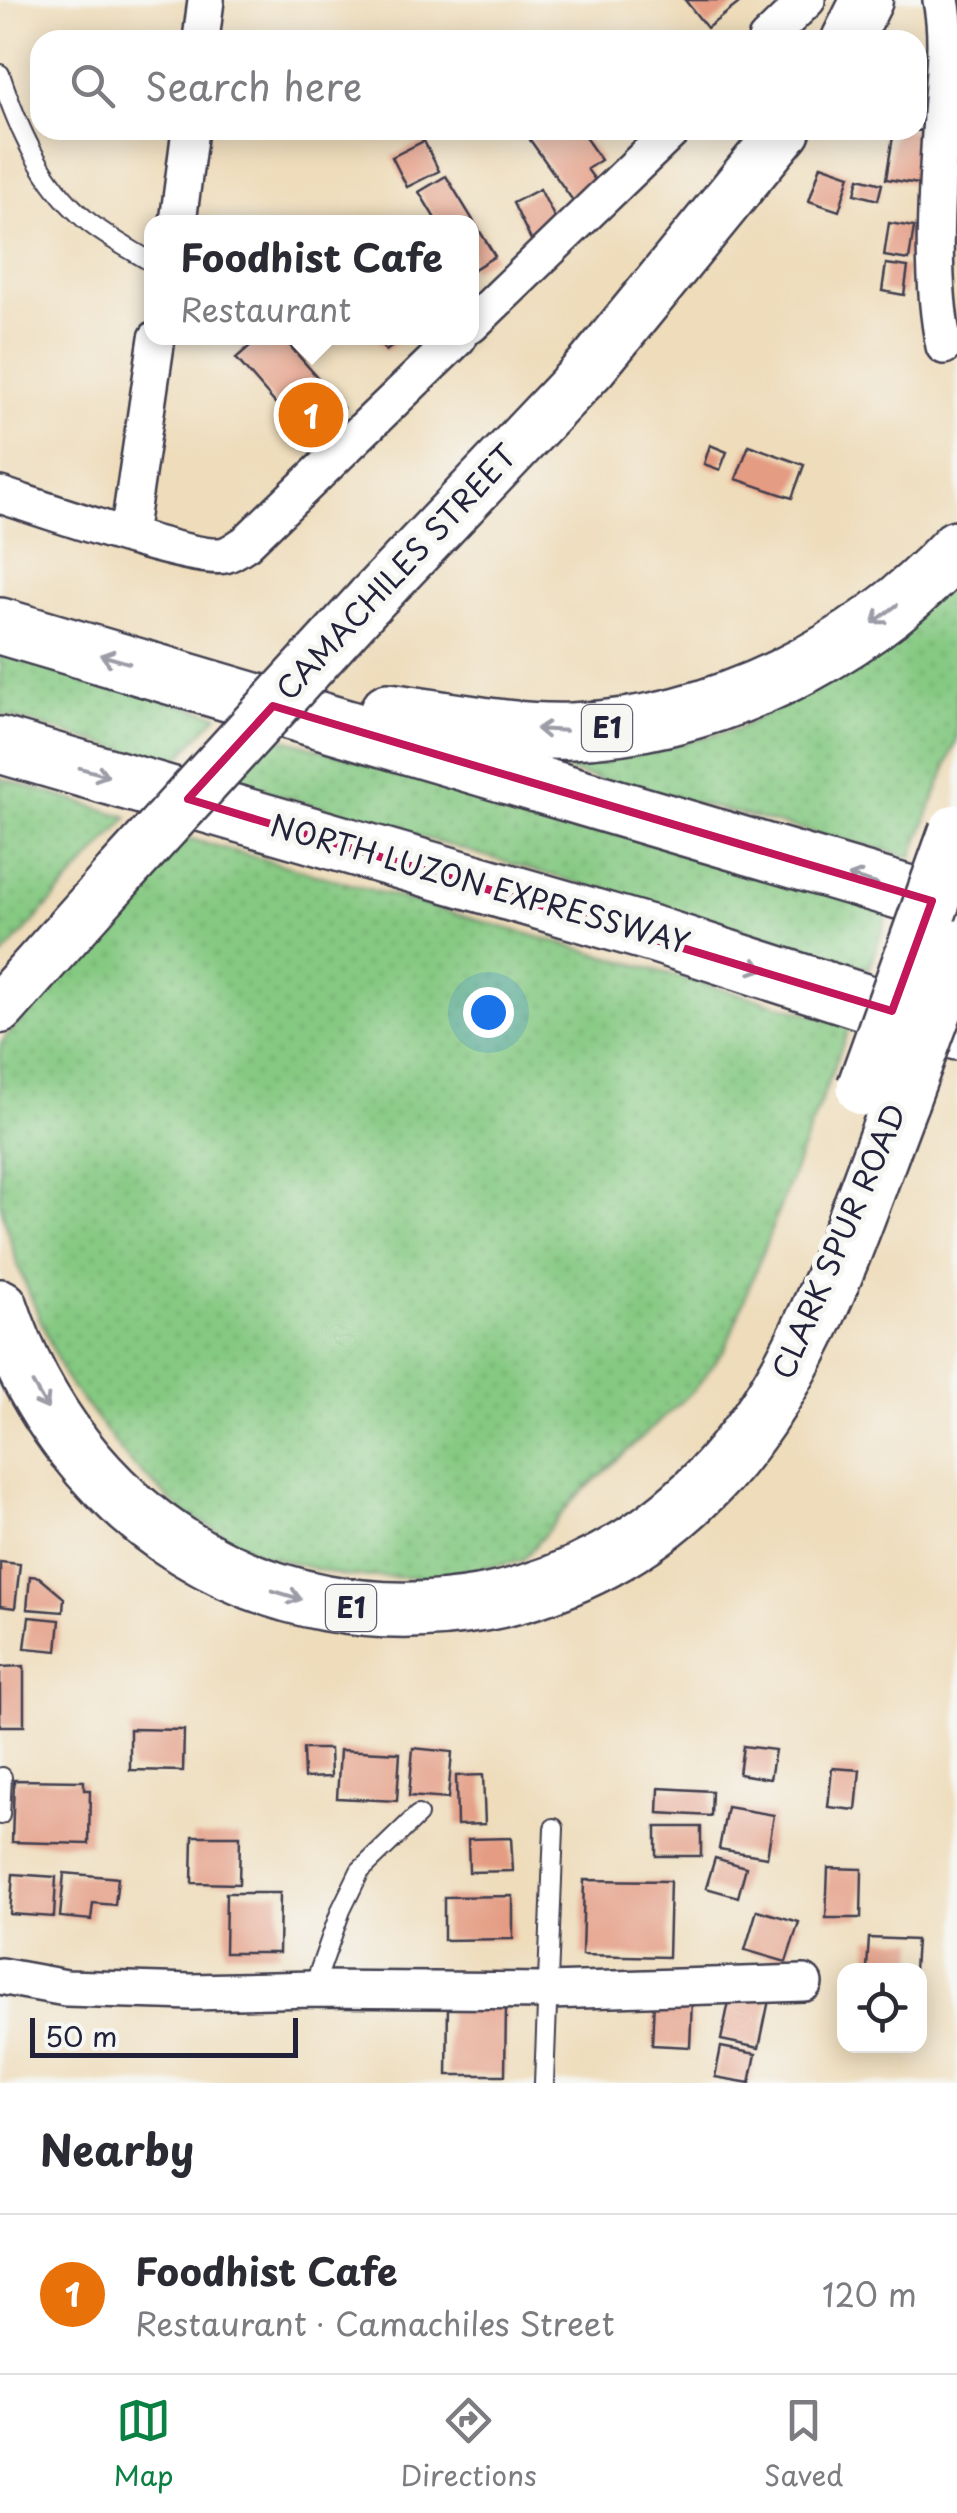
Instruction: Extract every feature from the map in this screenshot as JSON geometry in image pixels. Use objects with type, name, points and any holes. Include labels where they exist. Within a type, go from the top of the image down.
[{"type":"highway","name":"E1","points":[[208,687],[513,728],[567,731],[620,726],[704,707],[808,664],[868,628],[957,548]]},
{"type":"highway","name":"E1","points":[[0,626],[957,908]]},
{"type":"highway","name":"NORTH LUZON EXPRESSWAY","points":[[0,745],[656,936],[957,1032]]},
{"type":"highway","points":[[883,1094],[957,832]]},
{"type":"highway","name":"CLARK SPUR ROAD","points":[[0,1307],[43,1403],[85,1462],[142,1517],[196,1555],[268,1590],[330,1606],[362,1609],[460,1607],[554,1584],[646,1536],[699,1492],[736,1449],[782,1380],[814,1319],[883,1094],[957,948]]},
{"type":"street","points":[[202,30],[206,0]]},
{"type":"street","points":[[776,30],[807,0]]},
{"type":"street","points":[[852,30],[868,0]]},
{"type":"street","points":[[941,0],[946,28],[949,114],[935,281],[944,346]]},
{"type":"street","points":[[179,215],[189,140]]},
{"type":"street","points":[[479,317],[663,140]]},
{"type":"street","name":"CAMACHILES STREET","points":[[0,1008],[370,598],[592,366],[777,140]]},
{"type":"street","points":[[128,535],[156,345]]},
{"type":"street","points":[[0,495],[128,535],[224,556],[246,544],[451,345]]},
{"type":"street","points":[[0,1976],[84,1988],[192,1992],[548,1991],[804,1983]]},
{"type":"lane","points":[[0,74],[16,122],[46,176],[86,220],[144,257]]},
{"type":"lane","points":[[0,1815],[2,1777]]},
{"type":"lane","points":[[313,1989],[341,1910],[360,1871],[418,1815]]},
{"type":"lane","points":[[544,2083],[554,1828]]},
{"type":"highlighted area","points":[[273,706],[932,901],[892,1011],[188,799]]},
{"type":"green space","points":[[957,577],[957,739],[912,857],[534,763],[537,752],[635,755],[740,728],[863,658]]},
{"type":"green space","points":[[0,653],[218,715],[173,764],[0,714]]},
{"type":"green space","points":[[270,735],[889,910],[869,969],[227,780]]},
{"type":"green space","points":[[0,778],[128,817],[0,959]]},
{"type":"green space","points":[[180,836],[850,1025],[726,1347],[695,1389],[574,1499],[522,1561],[429,1578],[344,1576],[261,1555],[183,1512],[128,1460],[65,1378],[17,1264],[0,1202],[0,1044]]},
{"type":"building","points":[[685,0],[743,0],[707,28]]},
{"type":"building","points":[[530,140],[587,140],[601,160],[587,169],[601,188],[576,205]]},
{"type":"building","points":[[892,140],[926,140],[919,184],[886,179]]},
{"type":"building","points":[[424,141],[439,171],[407,187],[392,157]]},
{"type":"building","points":[[821,165],[850,175],[839,211],[809,201]]},
{"type":"building","points":[[446,176],[470,215],[433,215],[419,192]]},
{"type":"building","points":[[859,178],[882,184],[878,200],[855,194]]},
{"type":"building","points":[[540,189],[563,234],[535,248],[513,203]]},
{"type":"building","points":[[889,223],[914,227],[909,260],[884,256]]},
{"type":"building","points":[[479,230],[495,256],[479,266]]},
{"type":"building","points":[[886,264],[908,267],[904,295],[882,291]]},
{"type":"building","points":[[251,345],[289,345],[318,378],[281,410],[236,358]]},
{"type":"building","points":[[322,383],[343,408],[301,446],[279,421]]},
{"type":"building","points":[[710,445],[727,452],[720,470],[704,464]]},
{"type":"building","points":[[749,445],[804,465],[792,498],[736,479]]},
{"type":"building","points":[[0,1562],[20,1564],[15,1608],[0,1606]]},
{"type":"building","points":[[30,1576],[39,1577],[64,1598],[63,1612],[27,1609]]},
{"type":"building","points":[[29,1617],[60,1620],[57,1651],[25,1648]]},
{"type":"building","points":[[24,1666],[24,1726],[0,1726],[0,1667]]},
{"type":"building","points":[[130,1729],[184,1730],[183,1771],[130,1770]]},
{"type":"building","points":[[743,1746],[775,1750],[770,1779],[739,1774]]},
{"type":"building","points":[[413,1748],[452,1752],[448,1799],[409,1796]]},
{"type":"building","points":[[303,1749],[330,1749],[331,1777],[304,1778]]},
{"type":"building","points":[[340,1750],[400,1753],[397,1801],[337,1798]]},
{"type":"building","points":[[832,1768],[860,1770],[856,1810],[828,1807]]},
{"type":"building","points":[[483,1775],[485,1824],[457,1825],[456,1776]]},
{"type":"building","points":[[14,1780],[84,1781],[84,1790],[90,1790],[89,1844],[12,1842]]},
{"type":"building","points":[[659,1788],[712,1791],[711,1816],[658,1813]]},
{"type":"building","points":[[727,1807],[774,1815],[767,1857],[719,1849]]},
{"type":"building","points":[[656,1827],[701,1827],[701,1856],[656,1856]]},
{"type":"building","points":[[193,1836],[240,1836],[239,1884],[192,1883]]},
{"type":"building","points":[[511,1838],[513,1871],[469,1872],[468,1839]]},
{"type":"building","points":[[715,1858],[746,1867],[738,1897],[706,1888]]},
{"type":"building","points":[[828,1868],[862,1869],[861,1918],[826,1918]]},
{"type":"building","points":[[64,1873],[118,1878],[115,1905],[93,1903],[91,1920],[60,1917]]},
{"type":"building","points":[[13,1874],[56,1877],[54,1917],[10,1914]]},
{"type":"building","points":[[584,1880],[670,1881],[668,1957],[582,1955]]},
{"type":"building","points":[[226,1893],[280,1893],[279,1953],[225,1953]]},
{"type":"building","points":[[513,1896],[513,1939],[444,1940],[444,1897]]},
{"type":"building","points":[[757,1910],[799,1922],[786,1962],[745,1950]]},
{"type":"building","points":[[869,1938],[916,1940],[914,1963],[867,1963]]},
{"type":"building","points":[[731,1992],[769,2000],[759,2048],[721,2040]]},
{"type":"building","points":[[654,1998],[692,2000],[690,2047],[652,2045]]},
{"type":"building","points":[[448,2004],[506,2005],[505,2075],[447,2075]]},
{"type":"building","points":[[721,2047],[756,2054],[750,2083],[715,2077]]},
{"type":"place","name":"Foodhist Cafe","points":[[311,415]]}]
